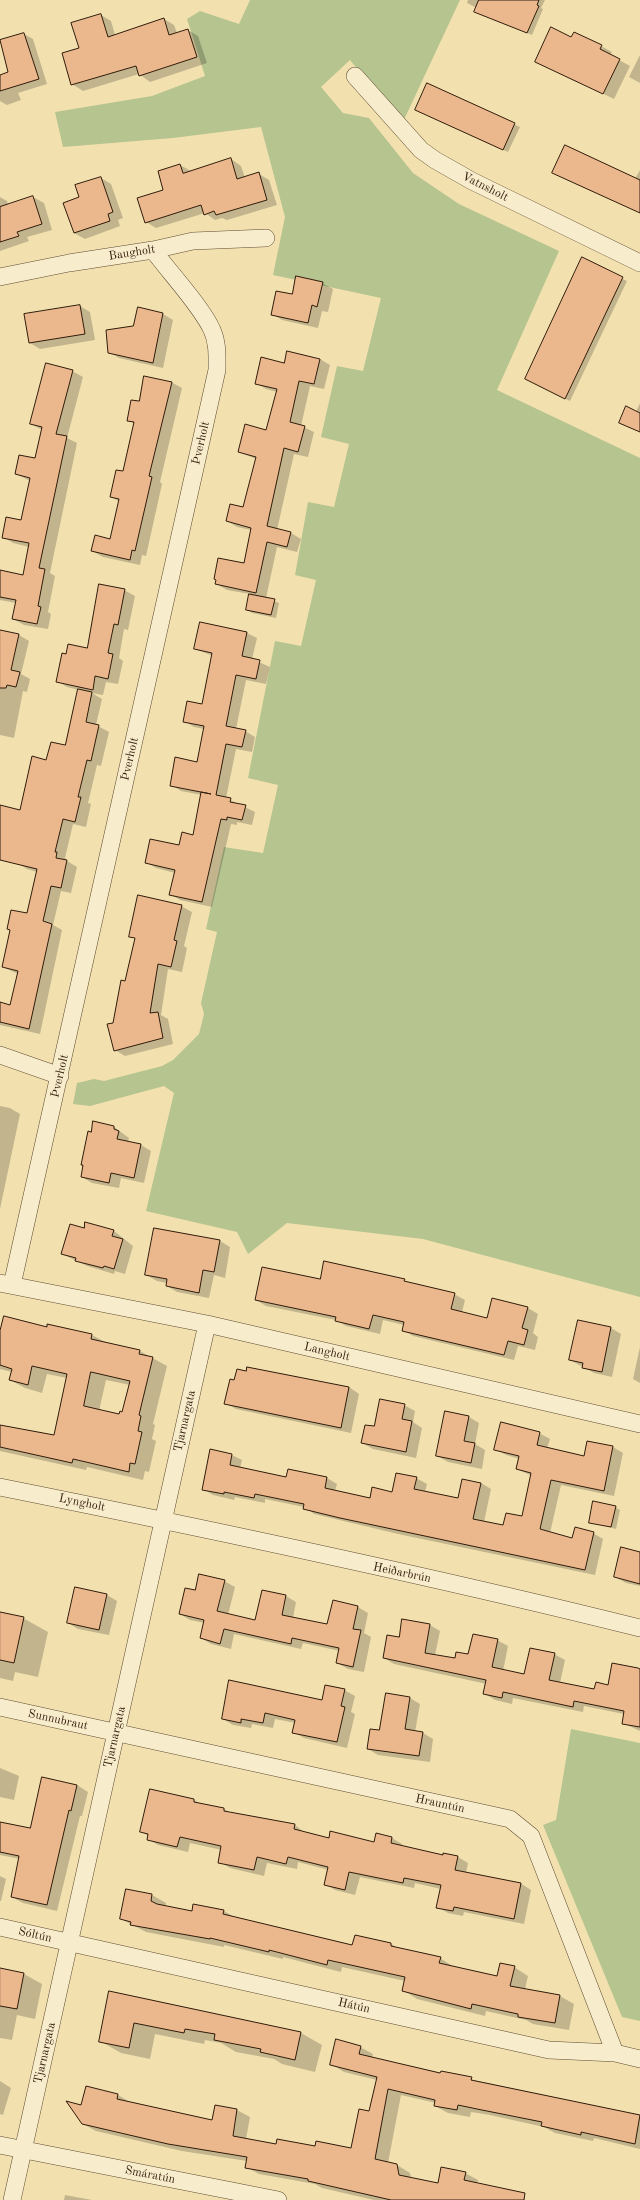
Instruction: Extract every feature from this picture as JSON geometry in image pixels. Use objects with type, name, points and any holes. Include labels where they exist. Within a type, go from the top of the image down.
[{"type":"street","name":"Vatnsholt","points":[[355,76],[421,150],[435,160],[472,181],[640,263]]},
{"type":"street","name":"Baugholt","points":[[0,277],[69,262],[153,250],[193,241],[266,238]]},
{"type":"street","name":"Þverholt","points":[[6,1284],[60,1076],[217,370],[217,348],[212,330],[200,311],[153,250]]},
{"type":"street","points":[[0,1055],[60,1076]]},
{"type":"street","name":"Langholt","points":[[6,1284],[207,1324],[640,1424]]},
{"type":"street","name":"Tjarnargata","points":[[12,2200],[207,1324]]},
{"type":"street","name":"Lyngholt","points":[[0,1487],[163,1520]]},
{"type":"street","name":"Heiðarbrún","points":[[163,1520],[538,1603],[640,1628]]},
{"type":"street","name":"Sunnubraut","points":[[0,1707],[116,1732]]},
{"type":"street","name":"Hrauntún","points":[[116,1732],[510,1819],[531,1836],[615,2053]]},
{"type":"street","name":"Sóltún","points":[[0,1927],[69,1943]]},
{"type":"street","name":"Hátún","points":[[69,1943],[549,2050],[615,2053],[640,2059]]},
{"type":"street","points":[[0,2145],[23,2150]]},
{"type":"street","name":"Smáratún","points":[[23,2150],[278,2200]]},
{"type":"green space","points":[[250,0],[460,0],[402,124],[350,60],[321,87],[343,113],[369,118],[413,173],[459,204],[559,251],[497,390],[640,458],[640,1297],[423,1239],[287,1223],[248,1254],[237,1232],[146,1211],[174,1093],[164,1086],[90,1106],[73,1104],[77,1083],[94,1079],[104,1081],[162,1066],[173,1060],[199,1034],[204,1014],[201,1003],[217,932],[206,929],[224,847],[263,853],[278,785],[248,778],[275,641],[301,646],[316,580],[295,575],[308,502],[334,507],[349,444],[321,437],[337,366],[363,371],[381,298],[273,275],[285,217],[261,127],[173,138],[63,147],[55,112],[152,96],[205,76],[187,19],[200,11],[239,24]]},
{"type":"green space","points":[[571,1729],[640,1743],[640,2021],[622,2017],[543,1825],[556,1820]]},
{"type":"building","points":[[479,0],[539,0],[537,5],[539,6],[527,33],[474,12]]},
{"type":"building","points":[[101,14],[108,37],[164,18],[169,35],[188,29],[197,57],[139,76],[136,66],[71,85],[62,53],[79,48],[71,23]]},
{"type":"building","points":[[551,27],[571,37],[574,32],[602,45],[600,49],[620,59],[603,94],[535,62]]},
{"type":"building","points":[[24,33],[39,79],[0,91],[0,75],[8,72],[0,40]]},
{"type":"building","points":[[427,83],[515,123],[503,150],[415,110]]},
{"type":"building","points":[[565,145],[640,180],[640,213],[552,173]]},
{"type":"building","points":[[231,158],[237,179],[259,172],[267,200],[216,215],[214,211],[204,215],[201,205],[145,223],[137,198],[163,190],[158,171],[180,164],[183,173]]},
{"type":"building","points":[[101,177],[113,212],[108,214],[110,221],[74,233],[63,203],[79,197],[75,185]]},
{"type":"building","points":[[33,196],[42,224],[17,232],[19,236],[0,242],[0,207]]},
{"type":"building","points":[[582,257],[623,277],[565,399],[525,379]]},
{"type":"building","points":[[296,276],[323,282],[317,307],[312,305],[308,323],[271,315],[276,291],[292,294]]},
{"type":"building","points":[[80,305],[85,334],[29,343],[24,314]]},
{"type":"building","points":[[138,307],[163,313],[153,363],[108,353],[106,330],[133,326]]},
{"type":"building","points":[[287,351],[320,359],[314,384],[299,381],[290,422],[305,426],[298,452],[284,448],[267,526],[291,532],[287,547],[267,542],[256,593],[215,584],[216,580],[214,579],[218,558],[244,563],[251,528],[226,521],[230,504],[243,507],[256,457],[238,452],[245,424],[266,430],[277,389],[255,384],[261,357],[284,363]]},
{"type":"building","points":[[46,363],[73,370],[56,434],[67,436],[39,568],[45,569],[38,606],[41,607],[37,624],[12,619],[16,600],[0,597],[0,570],[23,575],[29,543],[2,538],[6,517],[21,520],[30,478],[15,474],[19,455],[35,458],[42,427],[30,424]]},
{"type":"building","points":[[144,376],[172,382],[149,476],[152,477],[135,551],[132,550],[130,560],[91,551],[95,535],[110,539],[119,499],[110,497],[116,470],[123,471],[134,422],[127,421],[131,400],[139,401]]},
{"type":"building","points":[[626,406],[640,413],[640,432],[619,423]]},
{"type":"building","points":[[99,584],[125,589],[118,625],[114,624],[108,653],[113,654],[108,679],[95,676],[93,690],[56,682],[62,653],[66,654],[68,644],[87,648]]},
{"type":"building","points":[[249,594],[275,599],[271,615],[246,610]]},
{"type":"building","points":[[200,622],[247,632],[242,656],[260,660],[256,679],[236,675],[226,726],[246,730],[242,747],[226,744],[216,795],[231,798],[230,802],[246,805],[242,820],[227,817],[227,820],[221,819],[202,902],[169,895],[175,870],[145,863],[150,839],[179,845],[182,832],[193,835],[201,792],[170,786],[175,757],[197,762],[204,726],[183,722],[187,701],[202,704],[212,653],[194,649]]},
{"type":"building","points":[[0,630],[19,634],[11,670],[20,672],[16,687],[7,685],[6,688],[0,688]]},
{"type":"building","points":[[78,689],[92,692],[86,722],[99,725],[91,761],[87,760],[78,797],[81,797],[75,822],[63,819],[55,852],[57,852],[56,858],[67,860],[61,888],[51,886],[43,921],[52,924],[29,1029],[0,1022],[0,1002],[10,1005],[18,971],[2,967],[10,930],[7,929],[11,910],[27,913],[37,869],[0,860],[0,805],[20,810],[32,756],[46,760],[51,742],[65,745]]},
{"type":"building","points":[[138,895],[182,905],[174,940],[177,941],[171,967],[158,964],[150,1013],[158,1012],[163,1038],[114,1051],[107,1024],[113,1023],[121,980],[125,981],[135,938],[129,937]]},
{"type":"building","points":[[93,1121],[114,1126],[114,1129],[119,1131],[117,1139],[141,1144],[134,1178],[111,1173],[109,1183],[81,1177],[83,1165],[81,1165],[88,1131],[91,1132]]},
{"type":"building","points":[[85,1222],[114,1230],[112,1236],[123,1239],[114,1269],[104,1266],[103,1268],[75,1261],[76,1258],[61,1254],[70,1224],[84,1228]]},
{"type":"building","points":[[154,1228],[220,1240],[214,1272],[203,1270],[199,1293],[166,1286],[167,1279],[145,1275]]},
{"type":"building","points":[[324,1261],[405,1279],[404,1281],[455,1293],[451,1309],[487,1318],[492,1298],[528,1307],[522,1328],[528,1330],[524,1345],[508,1341],[504,1355],[402,1331],[404,1322],[373,1315],[369,1329],[335,1321],[336,1317],[255,1300],[262,1267],[320,1279]]},
{"type":"building","points":[[4,1316],[47,1327],[47,1324],[92,1334],[91,1339],[140,1350],[139,1354],[153,1357],[139,1415],[141,1416],[138,1431],[142,1432],[135,1464],[130,1463],[129,1472],[73,1459],[72,1463],[0,1447],[0,1425],[54,1435],[67,1374],[32,1366],[28,1385],[9,1380],[12,1369],[0,1365],[0,1331]],"holes":[[[91,1372],[130,1381],[122,1412],[120,1411],[119,1414],[84,1406]]]},
{"type":"building","points":[[578,1320],[611,1327],[602,1372],[582,1368],[583,1363],[569,1360]]},
{"type":"building","points":[[247,1367],[349,1387],[341,1428],[224,1404],[230,1379],[234,1380],[237,1369],[246,1371]]},
{"type":"building","points":[[380,1399],[405,1404],[402,1419],[412,1421],[406,1452],[361,1443],[365,1425],[374,1426]]},
{"type":"building","points":[[445,1411],[469,1416],[464,1441],[475,1443],[471,1463],[436,1456]]},
{"type":"building","points":[[501,1422],[540,1432],[537,1445],[584,1456],[587,1441],[613,1446],[604,1491],[551,1480],[540,1529],[572,1538],[575,1527],[594,1532],[585,1570],[340,1518],[303,1509],[304,1504],[255,1494],[254,1498],[224,1492],[224,1494],[202,1490],[210,1449],[232,1454],[230,1465],[286,1477],[288,1469],[327,1477],[325,1488],[370,1498],[372,1487],[392,1492],[396,1473],[417,1477],[414,1489],[458,1498],[462,1479],[481,1483],[473,1519],[503,1525],[506,1513],[522,1516],[531,1473],[516,1469],[519,1456],[494,1450]]},
{"type":"building","points":[[593,1501],[616,1506],[611,1527],[589,1523]]},
{"type":"building","points":[[621,1547],[640,1552],[640,1584],[614,1577]]},
{"type":"building","points":[[199,1574],[225,1580],[217,1611],[255,1620],[262,1590],[286,1595],[282,1615],[327,1624],[333,1600],[358,1606],[353,1629],[361,1630],[353,1667],[336,1663],[339,1648],[292,1638],[291,1644],[224,1629],[220,1644],[200,1638],[204,1620],[179,1614],[185,1588],[195,1590]]},
{"type":"building","points":[[75,1587],[107,1594],[99,1630],[67,1623]]},
{"type":"building","points":[[0,1612],[24,1617],[14,1663],[0,1660]]},
{"type":"building","points":[[402,1619],[430,1624],[425,1653],[455,1658],[456,1652],[468,1654],[473,1634],[498,1639],[492,1667],[524,1674],[530,1648],[555,1653],[549,1680],[594,1689],[596,1682],[608,1685],[612,1663],[638,1668],[640,1669],[640,1727],[622,1724],[624,1711],[574,1701],[573,1707],[503,1692],[502,1698],[483,1694],[486,1680],[383,1658],[387,1635],[399,1637]]},
{"type":"building","points":[[229,1680],[322,1700],[325,1685],[345,1689],[341,1706],[345,1707],[337,1742],[292,1733],[295,1720],[265,1713],[263,1723],[241,1719],[241,1723],[222,1719]]},
{"type":"building","points":[[386,1693],[410,1697],[405,1729],[423,1732],[419,1756],[367,1749],[370,1729],[379,1730]]},
{"type":"building","points":[[42,1777],[77,1785],[71,1811],[69,1810],[47,1905],[11,1897],[19,1856],[0,1852],[0,1822],[30,1828]]},
{"type":"building","points":[[150,1789],[194,1799],[194,1802],[224,1808],[224,1811],[295,1824],[294,1829],[329,1838],[330,1831],[374,1842],[376,1833],[392,1837],[391,1843],[443,1855],[443,1853],[458,1856],[455,1870],[521,1883],[514,1919],[454,1907],[453,1911],[436,1908],[441,1885],[404,1878],[403,1883],[349,1872],[345,1890],[324,1885],[328,1867],[288,1857],[286,1864],[257,1857],[254,1870],[218,1863],[221,1846],[180,1837],[177,1847],[147,1840],[148,1834],[140,1832]]},
{"type":"building","points":[[126,1889],[152,1894],[151,1901],[157,1904],[192,1911],[193,1904],[224,1910],[223,1914],[352,1945],[355,1935],[391,1943],[391,1946],[441,1957],[439,1963],[497,1976],[500,1963],[515,1966],[510,1986],[560,1995],[555,2023],[518,2017],[518,2014],[472,2004],[471,2009],[402,1991],[405,1977],[328,1960],[327,1965],[269,1950],[269,1952],[210,1938],[130,1925],[131,1922],[120,1919]]},
{"type":"building","points":[[0,1968],[24,1973],[17,2009],[0,2006]]},
{"type":"building","points":[[109,1991],[301,2032],[295,2060],[260,2052],[261,2049],[214,2040],[215,2034],[185,2029],[184,2033],[134,2023],[129,2048],[99,2042]]},
{"type":"building","points":[[336,2039],[361,2046],[359,2054],[440,2073],[441,2071],[472,2077],[471,2080],[640,2115],[635,2144],[581,2132],[581,2135],[541,2126],[542,2122],[458,2105],[457,2110],[434,2106],[435,2100],[388,2089],[375,2159],[397,2164],[399,2175],[438,2183],[441,2167],[466,2172],[464,2180],[525,2193],[524,2200],[391,2200],[308,2181],[308,2179],[245,2168],[247,2157],[168,2144],[82,2124],[66,2101],[81,2105],[86,2086],[118,2094],[117,2099],[212,2120],[215,2105],[237,2109],[233,2136],[276,2144],[277,2139],[315,2146],[316,2141],[351,2148],[359,2109],[369,2111],[377,2077],[330,2065]]}]
